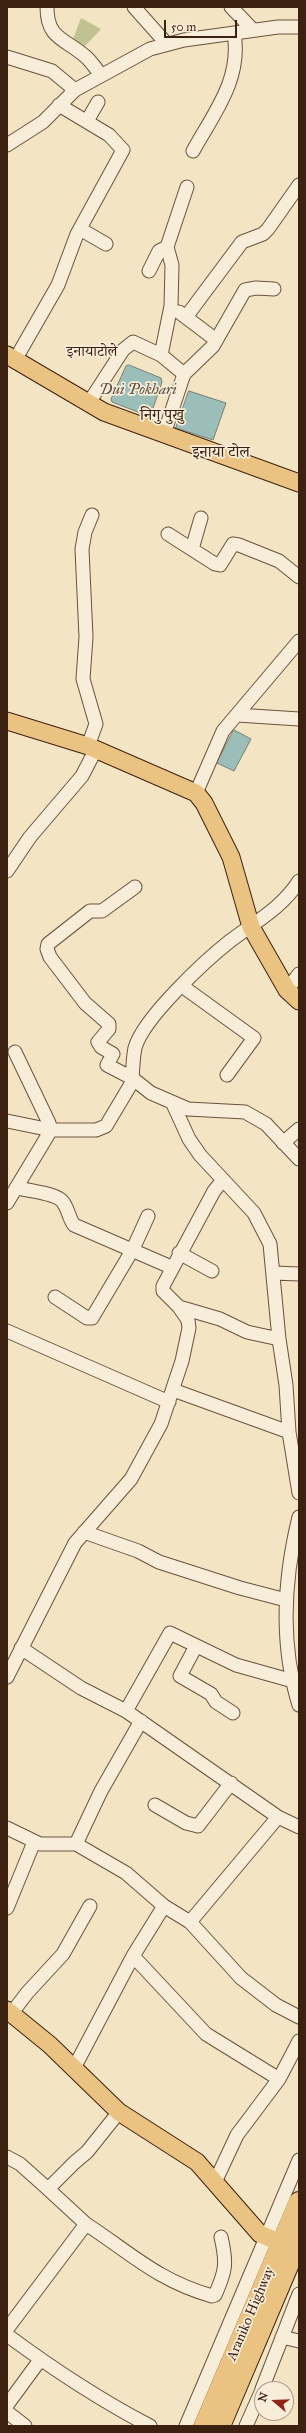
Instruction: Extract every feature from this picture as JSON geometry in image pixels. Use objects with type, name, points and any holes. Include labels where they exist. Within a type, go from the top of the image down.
[{"type":"highway","name":"Araniko Highway","points":[[220,2426],[288,2244],[299,2202]]},
{"type":"highway","name":"Araniko Highway","points":[[204,2426],[288,2244]]},
{"type":"main road","points":[[11,357],[88,404],[164,434],[299,483]]},
{"type":"main road","points":[[7,722],[92,747],[196,793],[204,803],[231,857],[251,927],[293,996]]},
{"type":"main road","points":[[9,2012],[50,2045],[119,2112],[185,2153],[215,2182],[254,2229],[288,2244]]},
{"type":"street","points":[[47,7],[47,21],[51,31],[85,56],[101,75]]},
{"type":"street","points":[[134,7],[166,43]]},
{"type":"street","points":[[231,7],[253,30]]},
{"type":"street","points":[[7,144],[42,122],[75,90],[101,75],[166,43],[253,30],[299,27]]},
{"type":"street","points":[[193,151],[221,106],[232,82],[236,41],[234,33]]},
{"type":"street","points":[[7,57],[52,71],[75,90]]},
{"type":"street","points":[[87,120],[98,102]]},
{"type":"street","points":[[11,357],[58,285],[62,268],[80,229],[123,150],[109,135],[87,120],[59,105]]},
{"type":"street","points":[[186,317],[242,242],[263,234],[274,223],[299,185]]},
{"type":"street","points":[[160,355],[171,306],[172,265],[167,247],[187,187]]},
{"type":"street","points":[[80,229],[106,244]]},
{"type":"street","points":[[149,271],[159,251],[167,247]]},
{"type":"street","points":[[164,434],[184,374],[213,346],[245,290],[256,288],[274,289]]},
{"type":"street","points":[[171,306],[216,340]]},
{"type":"street","points":[[88,404],[123,350],[134,342],[160,355],[184,374]]},
{"type":"street","points":[[7,871],[30,838],[82,776],[92,747],[96,724],[83,679],[86,638],[82,549],[85,532],[92,515]]},
{"type":"street","points":[[192,549],[201,518]]},
{"type":"street","points":[[168,534],[216,564],[220,565],[229,548],[233,544],[279,561],[299,577]]},
{"type":"street","points":[[196,793],[216,742],[230,722],[299,641]]},
{"type":"street","points":[[237,715],[299,719]]},
{"type":"street","points":[[7,1121],[51,1130],[96,1130],[106,1126],[133,1079],[135,1047],[163,1005],[230,941],[251,927],[291,893],[299,881]]},
{"type":"street","points":[[135,887],[102,911],[90,911],[48,944],[46,949],[50,957],[85,1002],[109,1024],[109,1030],[98,1042],[101,1047],[113,1054],[107,1065],[133,1079],[151,1093],[173,1104],[188,1109],[245,1112],[266,1124],[299,1159]]},
{"type":"street","points":[[293,996],[299,974]]},
{"type":"street","points":[[182,986],[254,1038],[227,1075]]},
{"type":"street","points":[[7,1203],[51,1130],[50,1123],[15,1052]]},
{"type":"street","points":[[173,1104],[189,1139],[200,1155],[254,1213],[270,1244],[279,1339],[286,1385],[289,1432],[299,1493]]},
{"type":"street","points":[[283,1143],[299,1129]]},
{"type":"street","points":[[7,1677],[75,1543],[131,1479],[155,1438],[171,1396],[189,1337],[188,1320],[179,1307],[162,1290],[162,1286],[179,1253],[223,1180]]},
{"type":"street","points":[[16,1188],[56,1197],[62,1200],[67,1208],[68,1217],[74,1225],[134,1249],[171,1267]]},
{"type":"street","points":[[55,1297],[87,1318],[92,1318],[134,1249],[148,1216]]},
{"type":"street","points":[[179,1253],[212,1271]]},
{"type":"street","points":[[274,1274],[299,1274]]},
{"type":"street","points":[[179,1307],[220,1319],[247,1332],[279,1339]]},
{"type":"street","points":[[7,1331],[171,1396],[289,1432]]},
{"type":"street","points":[[299,1517],[288,1570],[286,1600],[286,1621],[293,1681],[299,1705]]},
{"type":"street","points":[[84,1532],[138,1551],[159,1562],[240,1588],[286,1600]]},
{"type":"street","points":[[126,1711],[170,1632],[236,1665],[293,1681]]},
{"type":"street","points":[[196,1646],[180,1676],[211,1694],[216,1702],[233,1713]]},
{"type":"street","points":[[21,1648],[81,1688],[126,1711],[278,1817],[299,1827]]},
{"type":"street","points":[[76,1844],[101,1791],[141,1721]]},
{"type":"street","points":[[155,1805],[186,1823],[198,1826],[231,1783]]},
{"type":"street","points":[[190,1922],[278,1817]]},
{"type":"street","points":[[7,1828],[40,1844],[76,1844],[126,1873],[164,1906],[190,1922],[241,1978],[276,2005],[299,2017]]},
{"type":"street","points":[[7,1908],[34,1842]]},
{"type":"street","points":[[9,2012],[63,1954],[90,1906]]},
{"type":"street","points":[[74,2068],[133,1956],[164,1906]]},
{"type":"street","points":[[133,1956],[206,2034],[279,2079]]},
{"type":"street","points":[[215,2182],[238,2136],[279,2079],[299,2041]]},
{"type":"street","points":[[48,2189],[87,2152],[119,2112]]},
{"type":"street","points":[[7,2157],[20,2164],[86,2224],[162,2277],[184,2287],[212,2296],[215,2295],[225,2273],[224,2252],[220,2236]]},
{"type":"street","points":[[186,2426],[288,2244],[299,2160]]},
{"type":"street","points":[[7,2329],[86,2224]]},
{"type":"street","points":[[265,2381],[299,2294]]},
{"type":"street","points":[[7,2335],[40,2360],[124,2413],[150,2426]]},
{"type":"street","points":[[282,2337],[299,2341]]},
{"type":"street","points":[[7,2405],[40,2360]]},
{"type":"street","points":[[246,2426],[254,2408]]},
{"type":"street","points":[[7,2412],[25,2426]]},
{"type":"green space","points":[[81,18],[101,29],[85,46],[73,39]]},
{"type":"water","name":"Dui Pokhari","points":[[129,365],[161,378],[162,382],[151,414],[148,416],[112,402],[111,399],[126,366]]},
{"type":"water","name":"Dui Pokhari","points":[[189,391],[226,403],[213,440],[176,428]]},
{"type":"water","points":[[234,730],[251,739],[234,771],[217,763]]},
{"type":"district","name":"इनायाटोले","points":[[92,352]]},
{"type":"district","name":"निगु पुखु","points":[[162,416]]},
{"type":"district","name":"इनाया टोल","points":[[221,453]]}]
